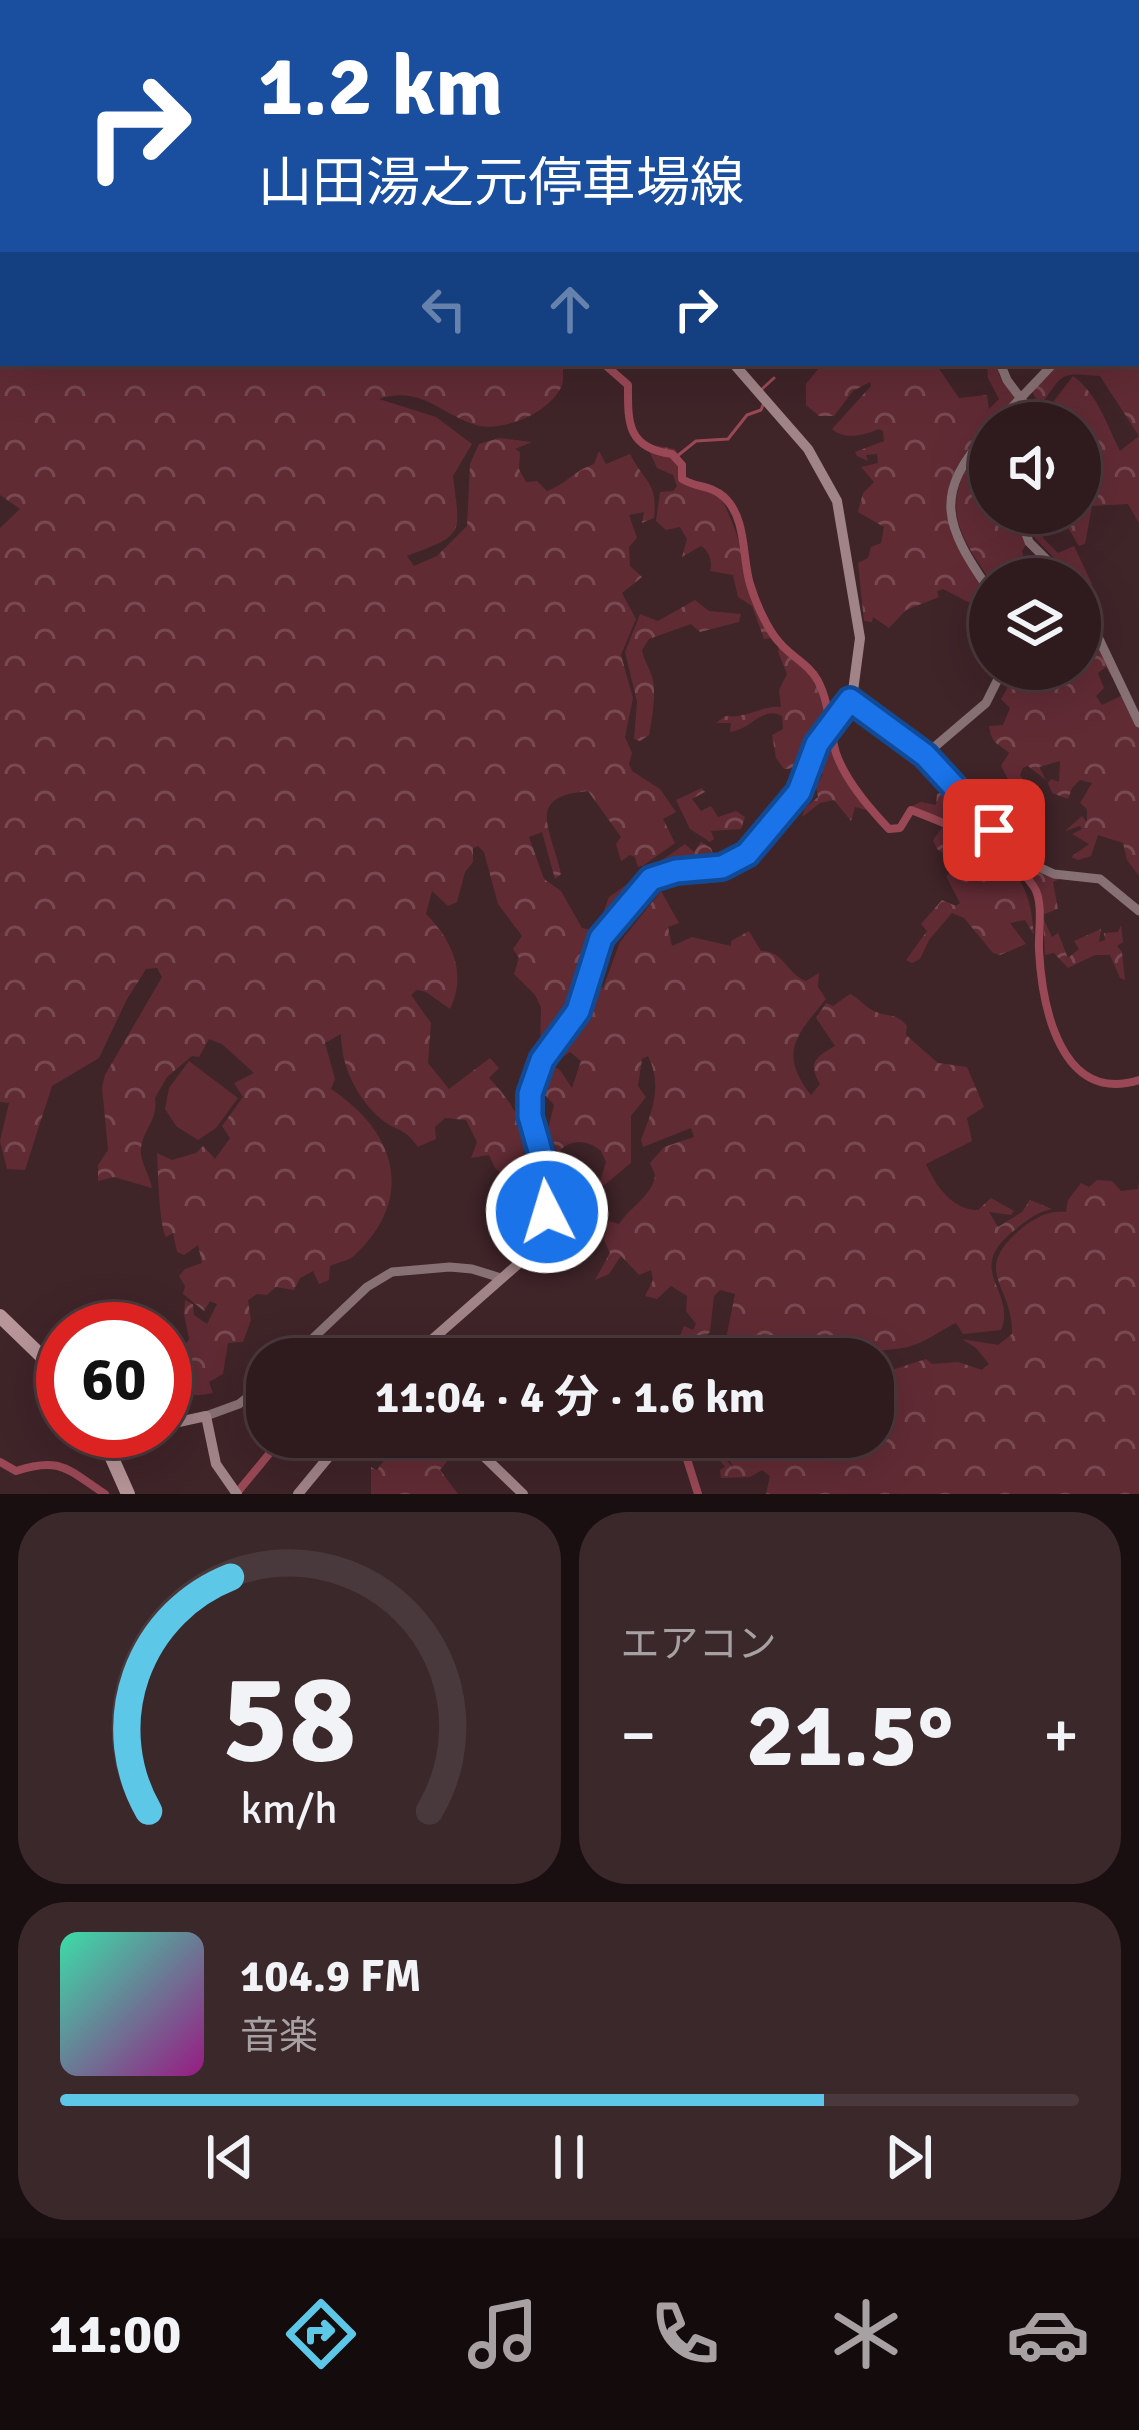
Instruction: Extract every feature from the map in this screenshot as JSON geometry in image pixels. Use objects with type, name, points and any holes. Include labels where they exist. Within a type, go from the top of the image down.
[{"type":"highway","points":[[0,1316],[36,1351]]},
{"type":"highway","points":[[113,1458],[128,1494]]},
{"type":"main road","points":[[434,1338],[533,1245],[548,1204],[549,1183],[529,1104],[532,1084],[542,1060],[578,1011],[601,938],[651,879],[676,871],[722,867],[747,854],[799,792],[811,754],[850,700],[860,638],[837,501],[808,449],[737,366]]},
{"type":"main road","points":[[192,1419],[206,1416],[216,1464],[235,1492]]},
{"type":"main road","points":[[298,1494],[328,1458]]},
{"type":"main road","points":[[486,1458],[523,1494]]},
{"type":"street","points":[[1000,366],[1023,402]]},
{"type":"street","points":[[1016,402],[1051,366]]},
{"type":"street","points":[[969,456],[949,497],[953,531],[969,561]]},
{"type":"street","points":[[1027,534],[1046,558]]},
{"type":"street","points":[[1101,643],[1139,723]]},
{"type":"street","points":[[925,755],[986,703],[992,690]]},
{"type":"street","points":[[850,700],[925,755],[1030,863],[1054,874],[1100,879],[1139,911]]},
{"type":"street","points":[[313,1338],[367,1287],[392,1272],[460,1268],[501,1279]]},
{"type":"street","points":[[206,1416],[246,1398]]},
{"type":"green space","points":[[0,366],[563,366],[563,382],[550,402],[500,426],[476,425],[419,398],[379,399],[436,417],[472,444],[453,476],[455,530],[440,543],[407,556],[414,566],[437,556],[467,526],[470,464],[479,444],[499,438],[532,442],[515,449],[520,452],[519,469],[526,482],[537,481],[547,491],[594,464],[599,451],[606,464],[630,454],[652,490],[654,518],[642,523],[644,512],[629,515],[637,538],[629,547],[630,566],[642,577],[622,593],[636,619],[621,655],[633,698],[625,737],[632,753],[632,771],[660,789],[676,812],[663,819],[675,843],[638,867],[630,855],[621,861],[616,844],[621,837],[588,791],[568,794],[549,808],[548,829],[561,874],[555,879],[542,832],[529,837],[544,879],[561,891],[582,928],[591,930],[609,897],[685,844],[694,852],[701,842],[711,848],[715,860],[652,874],[621,901],[601,934],[571,1014],[540,1053],[541,1007],[514,974],[519,958],[513,949],[522,936],[498,904],[484,852],[473,848],[473,862],[465,872],[457,902],[448,906],[432,891],[426,914],[450,947],[457,983],[450,1009],[426,992],[417,990],[411,995],[431,1023],[428,1063],[449,1089],[490,1058],[499,1068],[489,1078],[508,1100],[521,1126],[524,1153],[519,1167],[508,1179],[489,1155],[471,1158],[477,1142],[466,1120],[445,1118],[435,1127],[436,1139],[418,1147],[381,1119],[358,1092],[347,1070],[341,1034],[325,1043],[335,1079],[331,1089],[371,1125],[383,1145],[391,1188],[386,1211],[355,1255],[330,1266],[329,1280],[319,1284],[313,1271],[300,1278],[294,1290],[276,1287],[248,1300],[251,1320],[243,1342],[228,1343],[223,1374],[209,1382],[213,1393],[192,1395],[192,1304],[194,1315],[207,1324],[217,1304],[210,1301],[204,1311],[183,1294],[185,1286],[179,1276],[202,1263],[198,1245],[184,1255],[177,1252],[173,1233],[166,1237],[157,1153],[172,1160],[203,1146],[215,1159],[230,1138],[222,1126],[243,1097],[234,1083],[254,1073],[222,1044],[209,1039],[199,1057],[192,1056],[167,1077],[155,1098],[141,1153],[152,1188],[114,1177],[98,1181],[98,1165],[108,1150],[105,1075],[162,977],[157,968],[146,969],[99,1058],[52,1086],[25,1170],[7,1169],[0,1141],[9,1103],[0,1102],[0,528],[20,509],[0,495]]},
{"type":"green space","points":[[821,366],[937,366],[959,398],[987,395],[988,402],[969,402],[969,449],[947,498],[948,516],[970,558],[969,602],[943,589],[937,591],[939,597],[906,610],[889,628],[873,617],[872,622],[864,621],[858,563],[881,543],[884,527],[858,512],[863,493],[874,482],[861,467],[878,463],[877,454],[866,455],[868,461],[855,452],[884,441],[883,431],[848,436],[832,429],[870,382],[853,391],[834,416],[819,416],[806,405],[806,384]]},
{"type":"green space","points":[[987,366],[998,366],[999,375],[1016,397],[1011,402],[996,402],[999,399]]},
{"type":"green space","points":[[1056,366],[1139,366],[1139,436],[1100,376],[1064,377],[1044,402],[1038,402],[1032,391]]},
{"type":"green space","points":[[1073,376],[1096,402],[1053,402]]},
{"type":"green space","points":[[1101,412],[1120,451],[1139,436],[1139,523],[1128,504],[1101,506]]},
{"type":"green space","points":[[646,444],[675,449],[684,463],[683,477],[714,486],[776,638],[764,639],[752,606],[738,597],[733,575],[710,571],[710,557],[701,546],[682,557],[687,539],[680,527],[666,530],[656,521],[660,492],[677,486],[673,475],[657,468]]},
{"type":"green space","points":[[969,465],[969,534],[1024,534],[1024,558],[976,558],[957,517],[956,502]]},
{"type":"green space","points":[[1034,534],[1043,534],[1058,553],[1074,546],[1080,558],[1054,558]]},
{"type":"green space","points":[[1072,534],[1087,534],[1085,544],[1079,546]]},
{"type":"green space","points":[[695,600],[709,611],[741,614],[739,622],[700,632],[691,624],[649,639],[642,650],[653,680],[651,722],[649,735],[634,739],[637,702],[625,652],[640,614],[658,621]]},
{"type":"green space","points":[[780,643],[811,668],[829,725],[806,761],[784,769],[776,758],[772,735],[783,729],[782,716],[769,714],[730,732],[731,723],[716,723],[725,716],[781,707],[779,690],[787,674],[778,652]]},
{"type":"green space","points":[[1101,644],[1113,679],[1106,667],[1101,671]]},
{"type":"green space","points":[[1101,680],[1104,688],[1096,696],[1102,705],[1123,695],[1139,727],[1139,876],[1127,860],[1123,843],[1098,835],[1091,856],[1071,857],[1089,844],[1072,834],[1080,826],[1065,831],[1082,816],[1087,822],[1087,809],[1080,803],[1092,783],[1080,780],[1068,799],[1052,793],[1048,783],[1051,779],[1059,782],[1060,761],[1039,767],[1046,780],[1028,766],[1023,768],[1020,775],[1025,783],[1016,794],[1001,766],[1009,753],[994,741],[989,726],[1003,725],[1010,708],[1001,699],[1006,690],[1101,690]]},
{"type":"green space","points":[[832,733],[843,772],[869,806],[866,810],[855,807],[851,821],[834,800],[820,803],[802,817],[818,797],[816,787],[823,774],[815,770],[819,751]]},
{"type":"green space","points":[[702,788],[705,792],[692,799],[701,811],[711,806],[718,817],[736,811],[745,817],[741,829],[711,831],[714,839],[710,842],[690,829],[676,800]]},
{"type":"green space","points":[[954,788],[961,798],[961,817],[976,813],[1019,854],[1060,879],[1053,882],[1058,909],[1042,915],[1040,891],[1010,856],[1005,861],[1027,895],[1034,935],[1025,920],[1010,923],[1026,944],[1000,955],[993,953],[964,918],[952,913],[920,959],[912,963],[906,960],[927,931],[921,924],[942,900],[956,906],[960,903],[946,876],[959,865],[937,849],[933,840],[942,828],[957,835],[961,832],[910,807],[921,802],[936,805],[937,794]]},
{"type":"green space","points":[[661,891],[679,923],[668,927],[672,946],[692,937],[731,946],[731,941],[749,931],[761,951],[775,954],[800,978],[806,981],[819,973],[818,987],[826,999],[800,1033],[793,1055],[811,1095],[820,1084],[816,1061],[835,1046],[816,1018],[826,1003],[833,1006],[850,994],[874,1011],[903,1022],[906,1035],[938,1063],[967,1067],[984,1107],[967,1118],[972,1141],[926,1164],[935,1180],[960,1206],[978,1210],[991,1198],[1014,1211],[1011,1215],[989,1212],[998,1227],[1022,1212],[1030,1200],[1052,1209],[1011,1233],[992,1259],[1003,1304],[1001,1330],[963,1334],[956,1323],[914,1345],[894,1349],[894,1338],[726,1338],[735,1294],[720,1290],[714,1296],[710,1332],[703,1338],[679,1338],[684,1326],[693,1330],[696,1324],[686,1311],[687,1296],[671,1286],[657,1299],[645,1296],[653,1280],[651,1270],[639,1275],[621,1256],[609,1274],[595,1280],[610,1253],[604,1240],[609,1221],[619,1224],[646,1194],[655,1175],[650,1163],[664,1147],[694,1137],[691,1128],[643,1147],[655,1088],[648,1056],[642,1059],[638,1086],[646,1097],[631,1116],[631,1163],[597,1191],[606,1162],[601,1151],[578,1142],[557,1154],[553,1141],[545,1141],[554,1105],[546,1096],[535,1095],[547,1063],[560,1070],[572,1088],[581,1061],[570,1052],[556,1062],[551,1057],[586,1017],[593,983],[603,988],[620,942]]},
{"type":"green space","points":[[1043,918],[1052,937],[1058,933],[1068,958],[1079,949],[1074,941],[1101,929],[1099,942],[1105,940],[1104,933],[1118,932],[1121,925],[1123,942],[1117,946],[1125,980],[1110,955],[1095,955],[1068,968],[1054,953],[1045,955]]},
{"type":"green space","points":[[189,1061],[238,1098],[216,1128],[198,1140],[176,1126],[165,1109],[169,1088]]},
{"type":"green space","points":[[1139,1179],[1139,1494],[766,1494],[770,1476],[762,1470],[750,1477],[721,1478],[720,1470],[725,1467],[718,1458],[733,1467],[729,1458],[894,1458],[894,1369],[926,1359],[932,1364],[958,1362],[982,1370],[989,1364],[962,1339],[998,1345],[1012,1334],[996,1268],[1006,1243],[1038,1218],[1066,1212],[1068,1200],[1081,1183],[1089,1187],[1097,1180],[1112,1181],[1121,1191],[1138,1189]]},
{"type":"green space","points":[[386,1458],[450,1458],[440,1470],[458,1494],[371,1494],[371,1467],[377,1470]]},
{"type":"waterway","points":[[606,366],[628,385],[630,421],[638,439],[672,454],[682,465],[682,479],[719,493],[737,516],[758,606],[775,636],[818,681],[836,753],[859,794],[889,829],[900,828],[911,810],[978,840],[1023,873],[1039,901],[1041,973],[1061,1046],[1091,1078],[1112,1084],[1139,1080]]},
{"type":"waterway","points":[[762,389],[774,378]]},
{"type":"waterway","points":[[676,457],[696,441],[728,439],[747,415],[763,405]]},
{"type":"waterway","points":[[236,1494],[266,1458]]},
{"type":"waterway","points":[[687,1458],[698,1494]]},
{"type":"waterway","points":[[0,1462],[16,1471],[54,1465],[105,1494]]},
{"type":"route","points":[[547,1212],[549,1183],[530,1116],[530,1094],[536,1070],[578,1011],[601,938],[651,879],[676,871],[722,867],[747,854],[799,792],[811,754],[850,700],[925,755],[994,830]]}]
